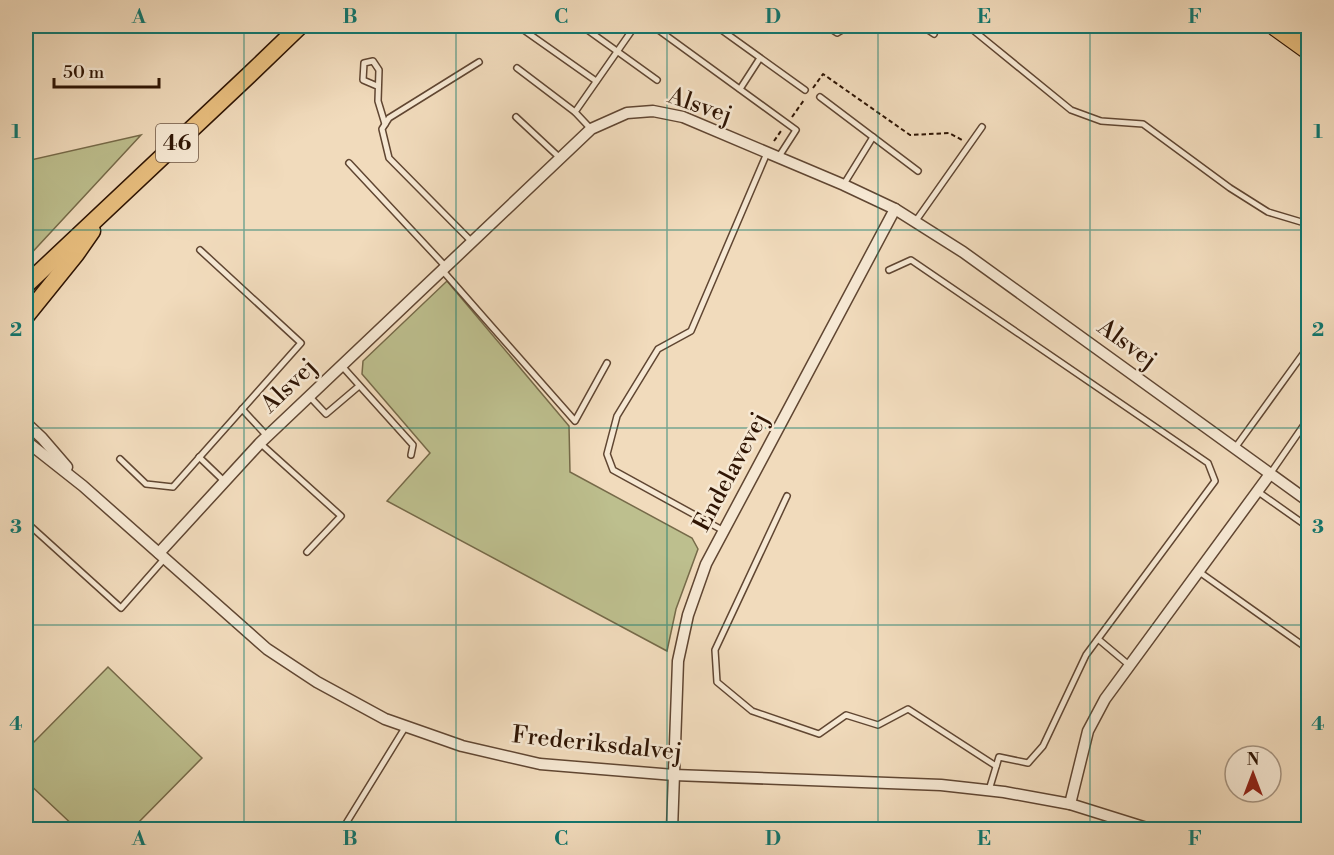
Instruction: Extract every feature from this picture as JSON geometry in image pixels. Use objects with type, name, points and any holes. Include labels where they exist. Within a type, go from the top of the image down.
[{"type":"highway","points":[[1276,26],[1308,49]]},
{"type":"main road","name":"46","points":[[26,285],[300,26]]},
{"type":"main road","name":"46","points":[[249,76],[314,26]]},
{"type":"main road","name":"46","points":[[26,316],[76,254],[106,210]]},
{"type":"main road","points":[[26,294],[59,252]]},
{"type":"street","name":"Alsvej","points":[[162,555],[263,439],[591,129],[627,113],[652,111],[682,117],[844,185],[895,209],[963,252],[1308,501]]},
{"type":"street","name":"Endelavevej","points":[[672,830],[678,661],[688,615],[706,564],[895,209]]},
{"type":"street","name":"Frederiksdalvej","points":[[26,423],[42,438],[83,486]]},
{"type":"street","name":"Frederiksdalvej","points":[[26,441],[83,486],[267,649],[317,682],[385,719],[462,746],[540,764],[675,775],[941,785],[989,790],[1070,804],[1153,830]]},
{"type":"street","points":[[1070,804],[1088,731],[1105,699],[1270,474]]},
{"type":"lane","points":[[518,26],[596,81]]},
{"type":"lane","points":[[582,26],[657,80]]},
{"type":"lane","points":[[575,112],[635,26]]},
{"type":"lane","points":[[653,26],[796,130],[778,158]]},
{"type":"lane","points":[[716,26],[805,90]]},
{"type":"lane","points":[[826,26],[837,33],[849,26]]},
{"type":"lane","points":[[922,26],[934,34]]},
{"type":"lane","points":[[968,26],[1071,110],[1101,121],[1143,124],[1230,188],[1268,212],[1308,224]]},
{"type":"lane","points":[[740,89],[760,58]]},
{"type":"lane","points":[[377,86],[363,80],[364,63],[373,61],[379,70],[378,101],[385,124]]},
{"type":"lane","points":[[472,242],[389,158],[382,129],[389,118],[479,62]]},
{"type":"lane","points":[[517,68],[575,112],[591,129]]},
{"type":"lane","points":[[820,98],[918,171]]},
{"type":"lane","points":[[516,117],[560,158]]},
{"type":"lane","points":[[915,222],[982,127]]},
{"type":"lane","points":[[844,185],[873,137]]},
{"type":"lane","points":[[724,531],[613,470],[607,454],[617,416],[658,349],[691,331],[767,153]]},
{"type":"lane","points":[[349,163],[444,268],[575,421],[607,363]]},
{"type":"lane","points":[[120,459],[146,484],[173,487],[301,343],[200,250]]},
{"type":"lane","points":[[889,270],[911,260],[1208,463],[1215,481],[1086,655],[1043,746],[1028,763],[999,756],[989,790]]},
{"type":"lane","points":[[1235,448],[1308,347]]},
{"type":"lane","points":[[341,365],[413,446],[411,455]]},
{"type":"lane","points":[[309,396],[326,414],[359,386]]},
{"type":"lane","points":[[242,410],[263,439],[340,516],[307,552]]},
{"type":"lane","points":[[1270,474],[1308,419]]},
{"type":"lane","points":[[199,457],[224,482]]},
{"type":"lane","points":[[1257,491],[1308,528]]},
{"type":"lane","points":[[787,496],[715,650],[717,682],[752,711],[819,734],[846,715],[878,725],[908,710],[996,766]]},
{"type":"lane","points":[[26,522],[121,608],[162,555]]},
{"type":"lane","points":[[1198,571],[1308,649]]},
{"type":"lane","points":[[1098,639],[1129,666]]},
{"type":"lane","points":[[342,830],[406,726]]},
{"type":"green space","points":[[141,135],[26,259],[26,161]]},
{"type":"green space","points":[[447,281],[569,426],[570,472],[692,538],[698,549],[676,609],[667,651],[387,501],[430,453],[362,374],[363,361]]},
{"type":"green space","points":[[108,667],[202,758],[132,829],[77,829],[26,781],[26,734],[34,742]]}]
